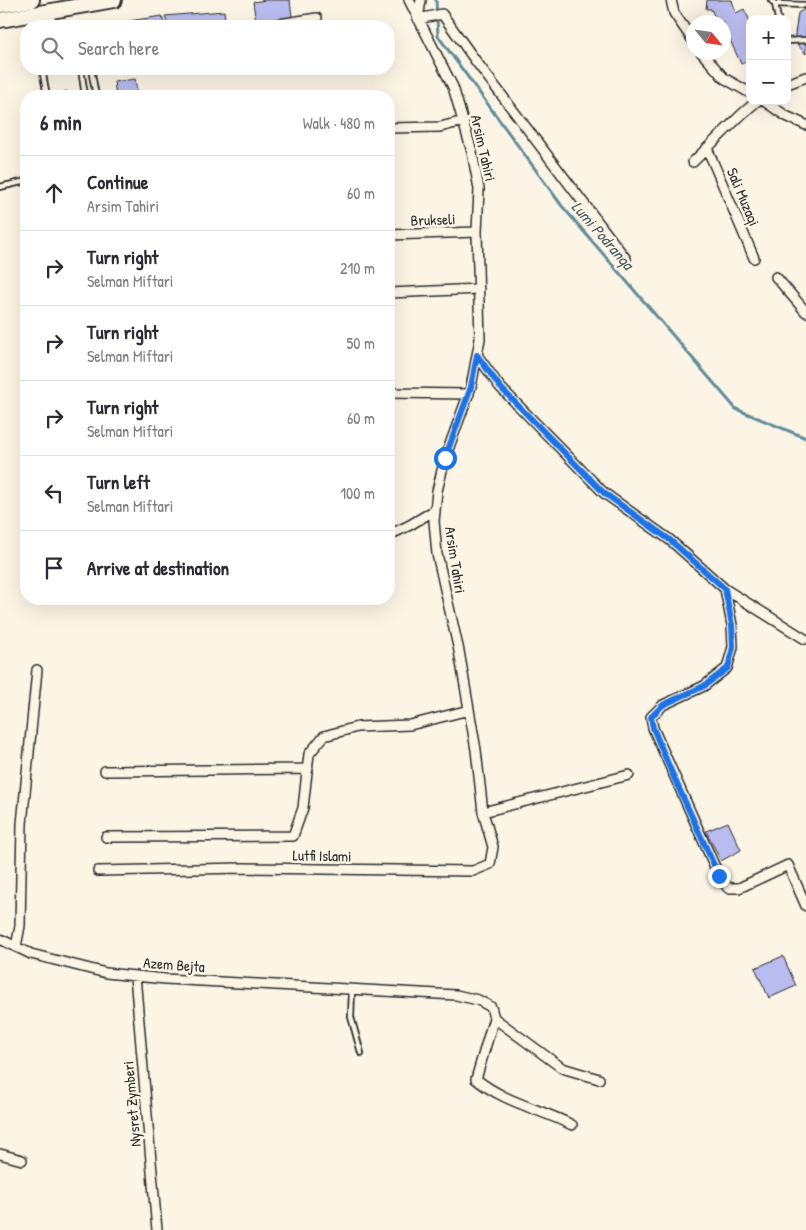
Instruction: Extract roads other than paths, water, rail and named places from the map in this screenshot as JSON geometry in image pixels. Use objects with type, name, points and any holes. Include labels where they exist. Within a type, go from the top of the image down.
[{"type":"main road","points":[[0,5],[32,0]]},
{"type":"main road","points":[[0,20],[114,0]]},
{"type":"street","name":"Arsim Tahiri","points":[[409,0],[454,87],[472,152],[479,189],[480,339],[469,394],[445,458],[437,491],[434,521],[437,554],[459,651],[476,750],[483,812]]},
{"type":"street","points":[[421,0],[418,18],[442,14],[626,259]]},
{"type":"street","points":[[671,0],[674,13],[686,30]]},
{"type":"street","points":[[49,11],[50,20]]},
{"type":"street","points":[[304,20],[317,18]]},
{"type":"street","points":[[708,60],[724,78],[746,91]]},
{"type":"street","points":[[791,83],[806,77]]},
{"type":"street","points":[[693,162],[753,105]]},
{"type":"street","points":[[770,105],[786,116],[806,125]]},
{"type":"street","points":[[395,128],[440,127],[464,121]]},
{"type":"street","name":"Sali Muzaqi","points":[[707,148],[754,258]]},
{"type":"street","name":"Brukseli","points":[[395,235],[478,232]]},
{"type":"street","points":[[776,277],[806,312]]},
{"type":"street","points":[[395,293],[479,289]]},
{"type":"street","points":[[477,355],[500,387],[604,493],[670,540],[725,589],[805,639]]},
{"type":"street","points":[[395,393],[469,394]]},
{"type":"street","points":[[395,532],[435,510]]},
{"type":"street","points":[[725,589],[732,625],[733,647],[728,668],[704,686],[663,705],[651,717],[653,728],[719,876],[728,888],[739,888],[788,865],[806,906]]},
{"type":"street","points":[[16,947],[20,926],[22,824],[37,670]]},
{"type":"street","points":[[106,837],[293,836],[303,808],[309,754],[324,736],[358,727],[410,725],[469,710]]},
{"type":"street","points":[[105,770],[308,769]]},
{"type":"street","points":[[483,812],[629,776]]},
{"type":"street","name":"Lutfi Islami","points":[[98,871],[244,868],[473,871],[490,864],[493,847],[483,812]]},
{"type":"street","name":"Azem Bejta","points":[[0,940],[31,954],[106,973],[456,995],[478,1000],[491,1007],[494,1018],[562,1068],[599,1079]]},
{"type":"street","name":"Nysret Zymberi","points":[[136,976],[157,1230]]},
{"type":"street","points":[[494,1018],[476,1079],[490,1090],[572,1125]]},
{"type":"street","points":[[0,1154],[22,1160]]},
{"type":"lane","points":[[771,0],[775,4],[777,15]]},
{"type":"lane","points":[[775,4],[806,5]]},
{"type":"lane","points":[[791,41],[806,40]]},
{"type":"lane","points":[[43,75],[46,90]]},
{"type":"lane","points":[[81,75],[84,90]]},
{"type":"lane","points":[[93,75],[95,90]]},
{"type":"lane","points":[[0,187],[20,182]]},
{"type":"lane","points":[[352,988],[351,1017],[362,1053]]},
{"type":"waterway","name":"Lumi Podranqa","points":[[436,0],[438,36],[562,206],[736,409],[806,438]]}]
